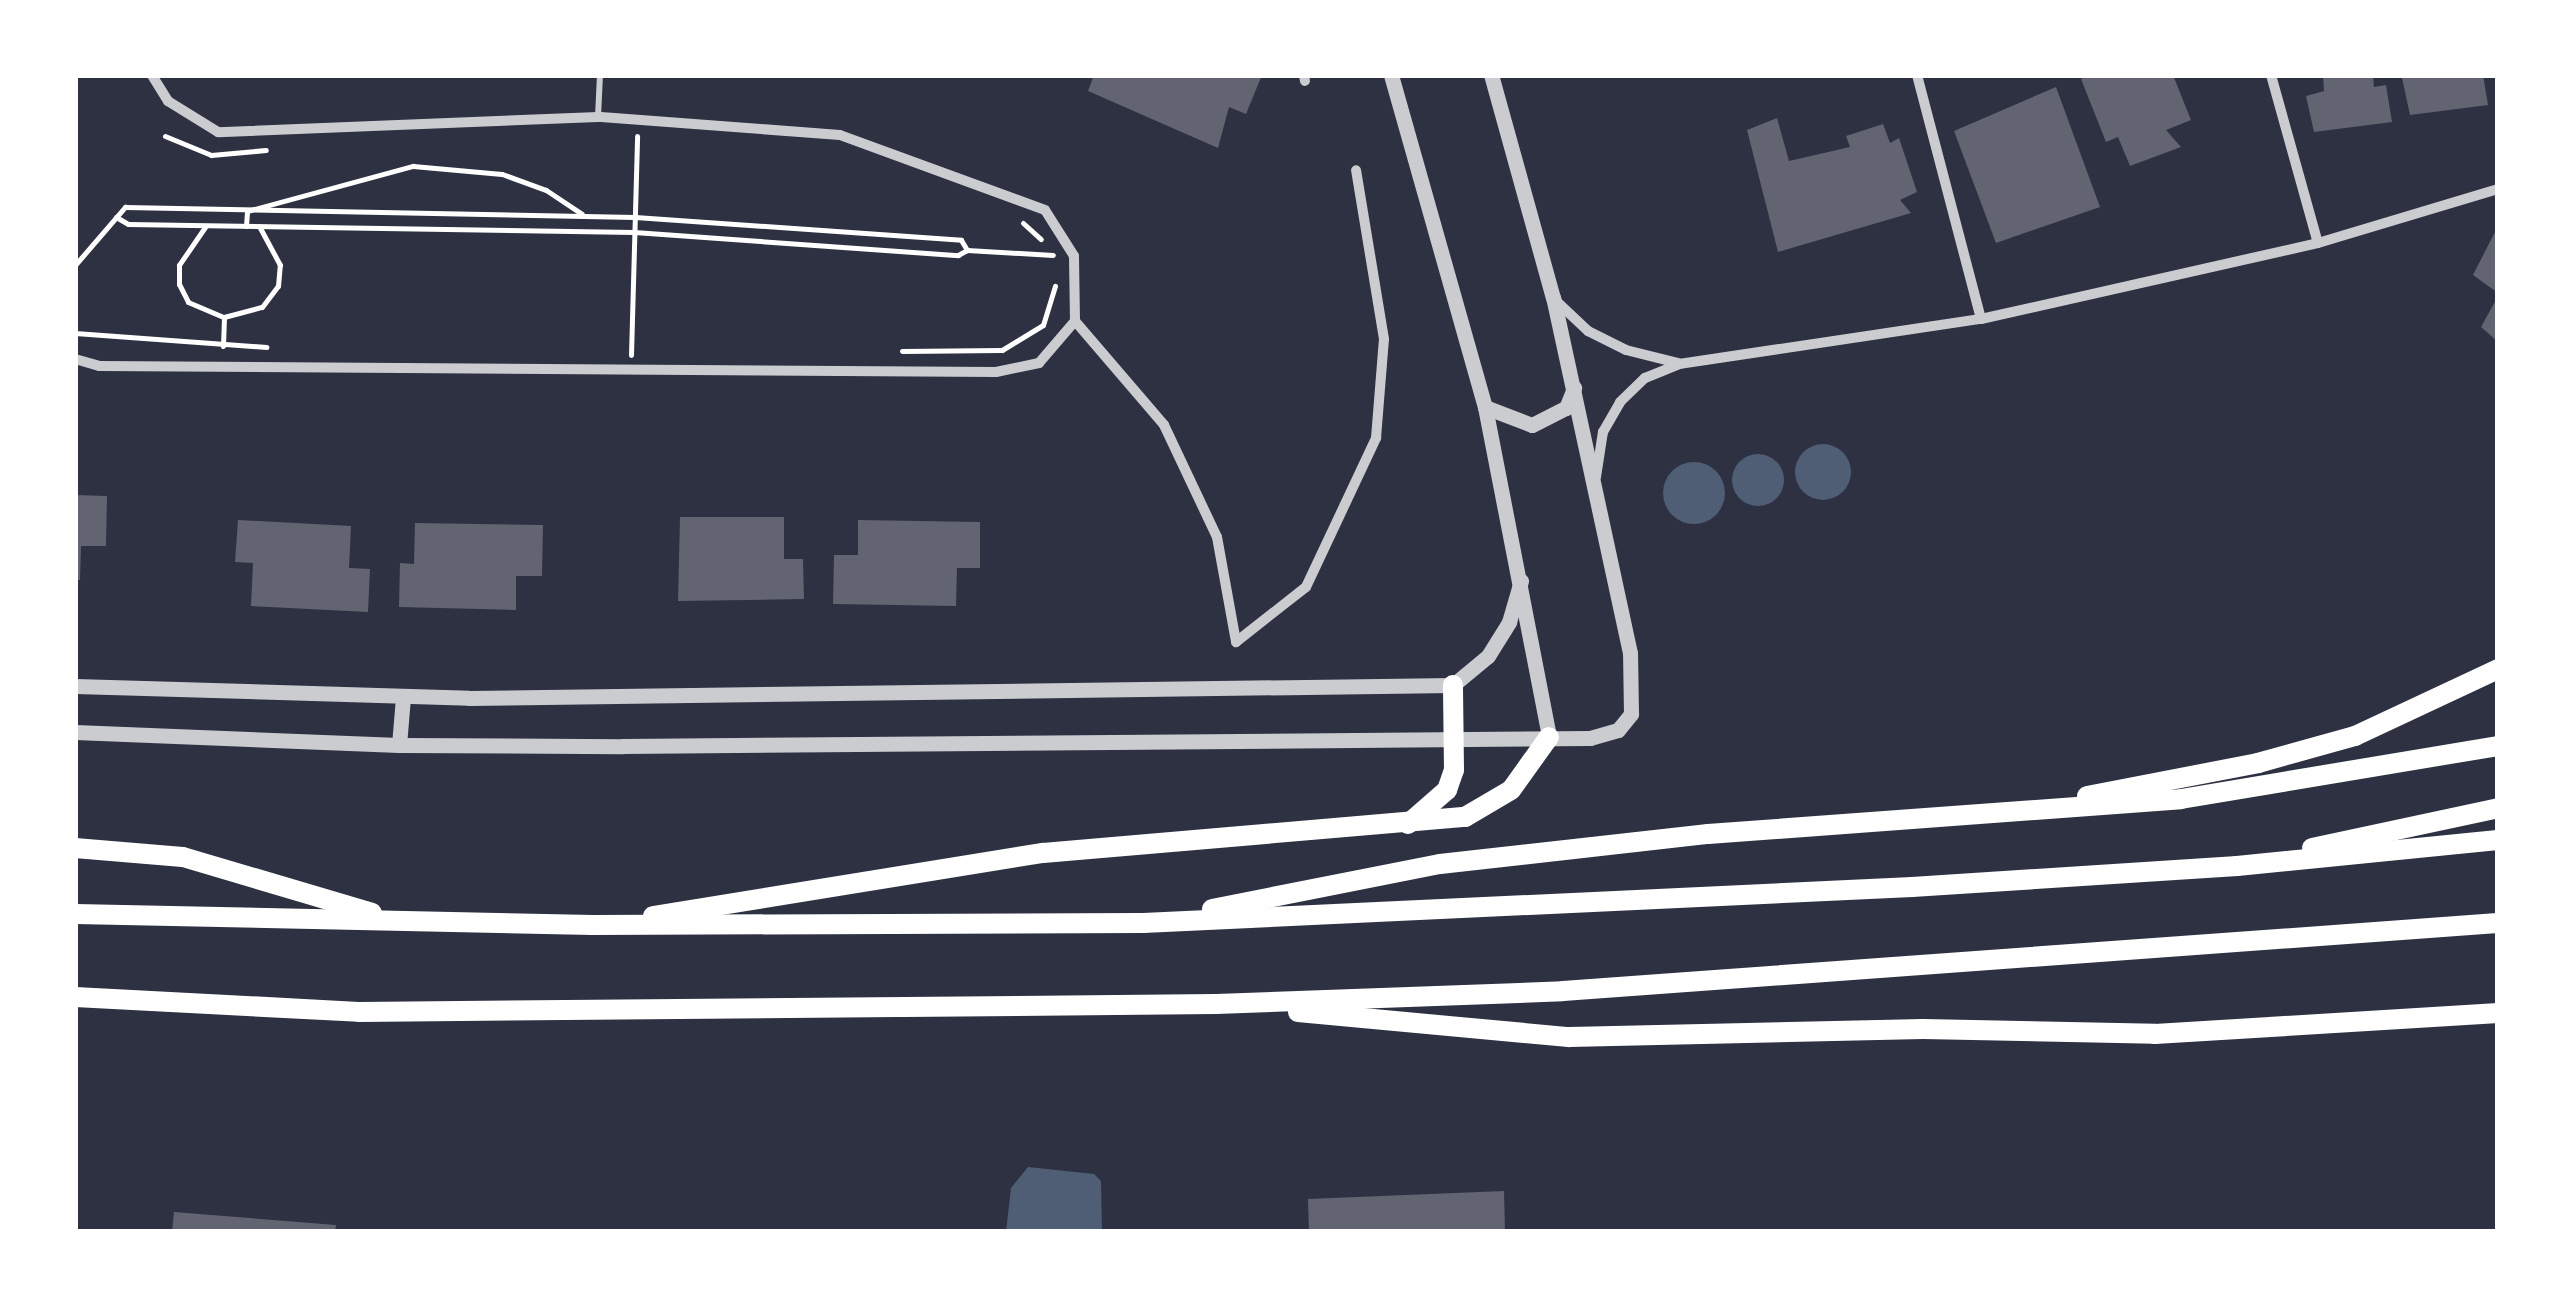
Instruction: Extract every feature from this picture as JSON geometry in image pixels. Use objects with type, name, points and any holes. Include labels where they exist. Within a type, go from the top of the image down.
[{"type":"highway","points":[[1963,818],[2163,783],[2322,745],[2498,669]]},
{"type":"highway","points":[[1407,825],[1447,790],[1453,738],[1453,685]]},
{"type":"highway","points":[[593,925],[1043,853],[1407,825],[1490,808],[1549,737]]},
{"type":"highway","points":[[1143,923],[1440,864],[1708,834],[1963,818],[2292,785],[2498,746]]},
{"type":"highway","points":[[2238,866],[2498,808]]},
{"type":"highway","points":[[75,914],[593,925],[1143,923],[2238,866],[2498,840]]},
{"type":"highway","points":[[75,848],[183,856],[398,921]]},
{"type":"highway","points":[[75,998],[359,1012],[1216,1004],[1622,988],[2498,923]]},
{"type":"highway","points":[[1216,1004],[1569,1038],[1923,1029],[2154,1034],[2498,1013]]},
{"type":"street","points":[[152,75],[168,101],[218,132],[598,117],[840,135],[1045,210],[1074,256],[1075,321],[1164,425],[1217,537],[1236,642],[1306,587],[1376,438],[1384,339],[1356,170]]},
{"type":"street","points":[[1392,75],[1485,408],[1549,737]]},
{"type":"street","points":[[75,732],[399,745],[1549,737],[1618,730],[1630,714],[1630,652],[1596,478],[1553,298],[1491,75]]},
{"type":"street","points":[[1918,75],[1982,319]]},
{"type":"street","points":[[2271,75],[2318,243]]},
{"type":"street","points":[[1596,478],[1604,432],[1620,402],[1646,378],[1680,364],[1982,319],[2318,243],[2498,189]]},
{"type":"street","points":[[1553,298],[1588,331],[1626,350],[1680,364]]},
{"type":"street","points":[[75,359],[99,366],[630,373],[996,372],[1039,364],[1075,321]]},
{"type":"street","points":[[1485,408],[1532,425],[1566,408],[1574,388]]},
{"type":"street","points":[[75,686],[403,697],[1453,685],[1488,656],[1509,622],[1521,580]]},
{"type":"street","points":[[399,745],[403,697]]},
{"type":"lane","points":[[598,117],[600,75]]},
{"type":"path","points":[[630,373],[638,122]]},
{"type":"path","points":[[165,136],[211,155],[270,150]]},
{"type":"path","points":[[620,138],[650,140]]},
{"type":"path","points":[[247,210],[368,174],[457,166],[546,190],[584,216]]},
{"type":"path","points":[[75,266],[124,208],[635,217],[828,227],[961,240],[967,250]]},
{"type":"path","points":[[246,226],[247,210]]},
{"type":"path","points":[[431,213],[432,229]]},
{"type":"path","points":[[116,217],[128,224],[634,232],[827,242],[958,256],[967,250],[1074,256]]},
{"type":"path","points":[[1020,220],[1055,264]]},
{"type":"path","points":[[206,225],[178,265],[179,284],[188,302],[224,317],[262,307],[278,286],[280,265],[259,226]]},
{"type":"path","points":[[827,242],[828,227]]},
{"type":"path","points":[[885,351],[1002,350],[1022,342],[1043,324],[1054,278]]},
{"type":"path","points":[[223,346],[224,317]]},
{"type":"path","points":[[75,333],[282,347]]},
{"type":"path","points":[[612,353],[650,353]]},
{"type":"water","points":[[1823,444],[1843,452],[1851,472],[1843,492],[1823,500],[1803,492],[1795,472],[1803,452]]},
{"type":"water","points":[[1758,454],[1776,462],[1784,480],[1776,498],[1758,506],[1740,498],[1732,480],[1740,462]]},
{"type":"water","points":[[1694,462],[1716,471],[1725,493],[1716,515],[1694,524],[1672,515],[1663,493],[1672,471]]},
{"type":"water","points":[[1028,1167],[1094,1174],[1101,1181],[1102,1232],[1006,1232],[1011,1188]]},
{"type":"building","points":[[1094,75],[1262,75],[1246,114],[1229,107],[1218,148],[1088,91]]},
{"type":"building","points":[[2092,75],[2173,75],[2191,120],[2166,130],[2181,147],[2130,166],[2118,137],[2106,142],[2081,79]]},
{"type":"building","points":[[2323,75],[2373,75],[2374,87],[2386,85],[2392,122],[2314,132],[2306,96],[2324,91]]},
{"type":"building","points":[[2483,75],[2488,105],[2410,115],[2402,78]]},
{"type":"building","points":[[2056,87],[2100,207],[1996,243],[1954,131]]},
{"type":"building","points":[[1777,118],[1789,161],[1850,147],[1846,136],[1883,124],[1890,143],[1899,138],[1917,192],[1900,200],[1911,213],[1778,252],[1747,130]]},
{"type":"building","points":[[2498,226],[2498,293],[2473,275]]},
{"type":"building","points":[[2498,296],[2498,342],[2481,327]]},
{"type":"building","points":[[75,495],[107,496],[106,546],[81,546],[80,580],[75,580]]},
{"type":"building","points":[[680,517],[784,517],[784,559],[803,559],[804,599],[678,601]]},
{"type":"building","points":[[238,520],[351,526],[349,568],[370,569],[368,612],[251,606],[253,563],[235,562]]},
{"type":"building","points":[[858,520],[980,522],[980,568],[957,568],[956,606],[833,604],[834,555],[858,555]]},
{"type":"building","points":[[415,523],[543,525],[542,576],[516,576],[516,610],[399,607],[400,563],[414,564]]},
{"type":"building","points":[[1504,1191],[1505,1232],[1309,1232],[1308,1199]]},
{"type":"building","points":[[174,1212],[336,1225],[335,1232],[172,1232]]}]
